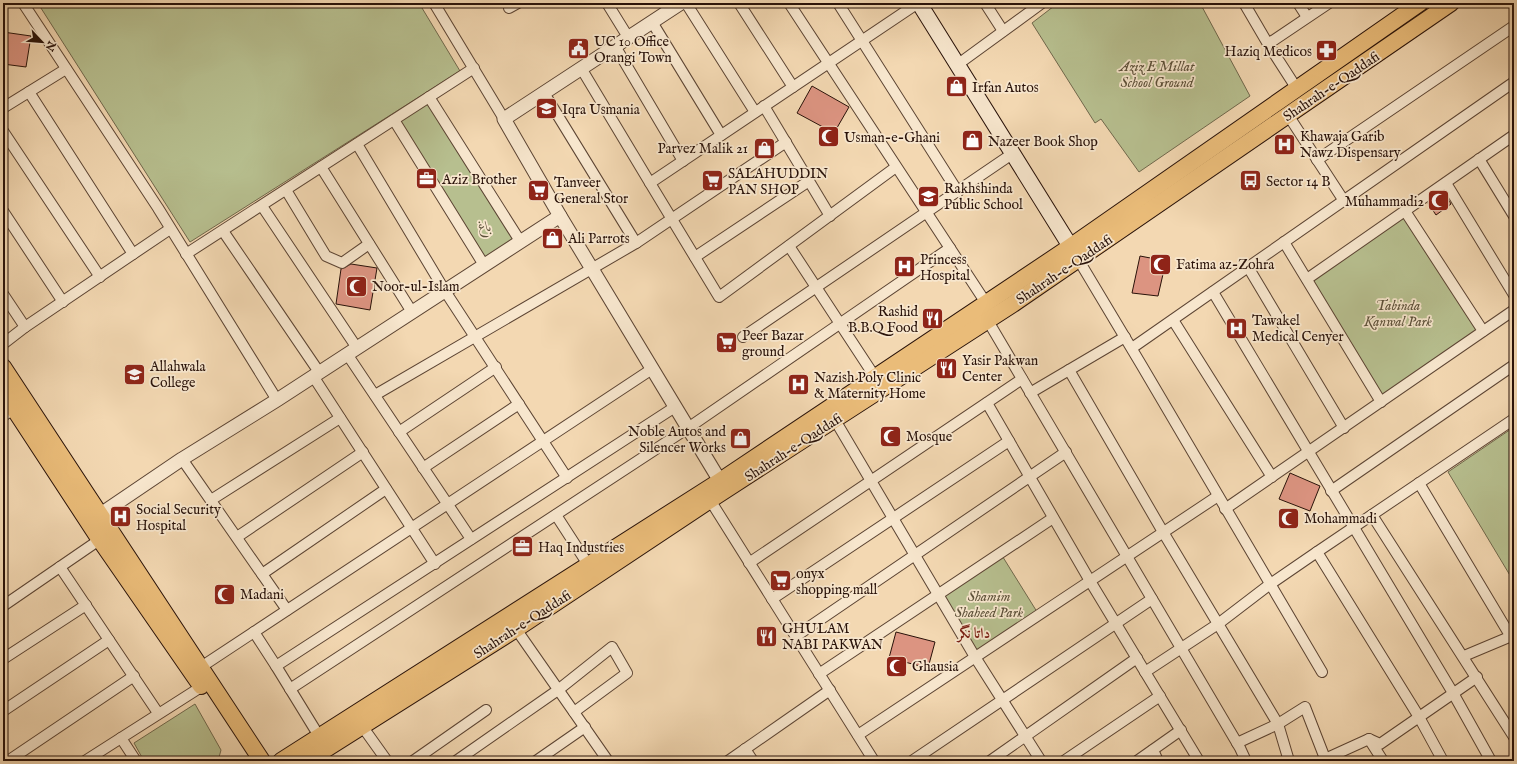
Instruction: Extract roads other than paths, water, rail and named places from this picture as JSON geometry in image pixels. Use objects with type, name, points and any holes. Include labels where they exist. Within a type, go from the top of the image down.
[{"type":"main road","points":[[918,3],[1074,253]]},
{"type":"main road","name":"Shahrah-e-Qaddafi","points":[[307,761],[516,629],[710,500],[988,321],[1074,253],[1297,89],[1420,3]]},
{"type":"main road","name":"Shahrah-e-Qaddafi","points":[[281,761],[589,566],[720,481],[986,303],[1074,253],[1288,115],[1452,3]]},
{"type":"main road","points":[[3,367],[14,409]]},
{"type":"main road","points":[[3,392],[94,518],[201,687],[250,761]]},
{"type":"main road","points":[[106,536],[201,667],[262,761]]},
{"type":"street","points":[[23,3],[186,254],[277,400]]},
{"type":"street","points":[[434,3],[474,68],[560,216],[720,481]]},
{"type":"street","points":[[607,3],[628,37]]},
{"type":"street","points":[[504,119],[681,3]]},
{"type":"street","points":[[686,3],[755,112]]},
{"type":"street","points":[[739,3],[793,87]]},
{"type":"street","points":[[789,3],[986,303]]},
{"type":"street","points":[[838,3],[958,192]]},
{"type":"street","points":[[650,183],[918,3]]},
{"type":"street","points":[[985,3],[1003,31]]},
{"type":"street","points":[[957,65],[1041,3]]},
{"type":"street","points":[[1244,3],[1297,89]]},
{"type":"street","points":[[1298,3],[1307,17]]},
{"type":"street","points":[[1268,44],[1329,3]]},
{"type":"street","points":[[652,22],[721,135]]},
{"type":"street","points":[[1317,160],[1514,26]]},
{"type":"street","points":[[615,46],[683,161]]},
{"type":"street","points":[[186,254],[474,68]]},
{"type":"street","points":[[581,68],[719,297],[896,167]]},
{"type":"street","points":[[3,108],[66,69]]},
{"type":"street","points":[[1132,348],[1514,82]]},
{"type":"street","points":[[29,92],[133,254]]},
{"type":"street","points":[[544,93],[636,243]]},
{"type":"street","points":[[429,97],[520,242]]},
{"type":"street","points":[[764,106],[830,216]]},
{"type":"street","points":[[1288,115],[1344,200]]},
{"type":"street","points":[[394,120],[484,265]]},
{"type":"street","points":[[3,131],[100,277]]},
{"type":"street","points":[[1307,279],[1513,137]]},
{"type":"street","points":[[375,396],[636,243],[673,220],[786,142]]},
{"type":"street","points":[[357,144],[445,290],[567,478]]},
{"type":"street","points":[[743,337],[1012,154]]},
{"type":"street","points":[[1479,159],[1514,216]]},
{"type":"street","points":[[320,167],[412,312]]},
{"type":"street","points":[[695,257],[809,181]]},
{"type":"street","points":[[1446,183],[1514,295]]},
{"type":"street","points":[[286,190],[326,256],[342,263],[369,244]]},
{"type":"street","points":[[262,206],[352,351],[375,396],[471,539]]},
{"type":"street","points":[[3,211],[63,302]]},
{"type":"street","points":[[1405,211],[1484,331]]},
{"type":"street","points":[[94,518],[182,459],[277,400],[560,216]]},
{"type":"street","points":[[3,344],[24,327],[170,229]]},
{"type":"street","points":[[223,231],[316,374],[340,418],[435,564]]},
{"type":"street","points":[[1284,242],[1381,402]]},
{"type":"street","points":[[789,246],[875,377]]},
{"type":"street","points":[[290,689],[688,428],[950,248]]},
{"type":"street","points":[[1074,253],[1132,348],[1269,585],[1322,672]]},
{"type":"street","points":[[1248,267],[1344,428]]},
{"type":"street","points":[[1213,292],[1453,693],[1492,761]]},
{"type":"street","points":[[3,294],[24,327]]},
{"type":"street","points":[[1225,509],[1514,310]]},
{"type":"street","points":[[1173,320],[1272,477]]},
{"type":"street","points":[[988,321],[1181,647],[1246,761]]},
{"type":"street","points":[[1030,393],[1125,337]]},
{"type":"street","points":[[1331,491],[1514,365]]},
{"type":"street","points":[[399,432],[496,368]]},
{"type":"street","points":[[201,667],[652,369]]},
{"type":"street","points":[[1070,370],[1163,532],[1278,724],[1289,761]]},
{"type":"street","points":[[749,563],[870,480],[1022,380]]},
{"type":"street","points":[[987,403],[1090,581],[1181,730],[1198,761]]},
{"type":"street","points":[[423,468],[519,404]]},
{"type":"street","points":[[276,666],[675,407]]},
{"type":"street","points":[[211,500],[340,418]]},
{"type":"street","points":[[1145,672],[1218,624],[1269,585],[1353,527],[1514,419]]},
{"type":"street","points":[[835,420],[975,657],[1041,761]]},
{"type":"street","points":[[772,599],[1009,441]]},
{"type":"street","points":[[237,537],[362,452]]},
{"type":"street","points":[[796,636],[1066,452]]},
{"type":"street","points":[[182,459],[287,610]]},
{"type":"street","points":[[1419,483],[1512,636],[1464,656]]},
{"type":"street","points":[[262,574],[386,489]]},
{"type":"street","points":[[858,735],[1218,496]]},
{"type":"street","points":[[710,500],[874,761]]},
{"type":"street","points":[[556,515],[589,566]]},
{"type":"street","points":[[1372,515],[1464,656],[1514,737]]},
{"type":"street","points":[[819,674],[1053,518]]},
{"type":"street","points":[[3,606],[106,536]]},
{"type":"street","points":[[1317,552],[1419,717],[1443,761]]},
{"type":"street","points":[[60,567],[158,713]]},
{"type":"street","points":[[912,761],[1152,598]]},
{"type":"street","points":[[3,659],[86,605]]},
{"type":"street","points":[[516,629],[608,761]]},
{"type":"street","points":[[254,632],[319,736]]},
{"type":"street","points":[[3,711],[109,640]]},
{"type":"street","points":[[456,761],[558,690],[612,646],[627,673],[574,712]]},
{"type":"street","points":[[990,761],[1137,658]]},
{"type":"street","points":[[8,761],[134,676]]},
{"type":"street","points":[[1369,739],[1380,744],[1477,677]]},
{"type":"street","points":[[85,761],[158,713],[201,687]]},
{"type":"street","points":[[728,761],[830,690]]},
{"type":"street","points":[[1064,761],[1160,696]]},
{"type":"street","points":[[1237,743],[1278,724],[1306,707],[1326,760],[1369,739]]},
{"type":"street","points":[[413,761],[486,710]]},
{"type":"street","points":[[362,726],[387,761]]},
{"type":"street","points":[[536,761],[585,727]]},
{"type":"street","points":[[1137,761],[1181,730]]},
{"type":"street","points":[[121,738],[136,761]]},
{"type":"street","points":[[1369,739],[1383,761]]},
{"type":"street","points":[[745,749],[753,761]]},
{"type":"street","points":[[1153,750],[1158,761]]},
{"type":"place","name":"UC 10 Office Orangi Town","points":[[579,49]]},
{"type":"place","name":"Haziq Medicos","points":[[1327,51]]},
{"type":"place","name":"Irfan Autos","points":[[956,87]]},
{"type":"place","name":"Iqra Usmania","points":[[547,109]]},
{"type":"place","name":"Usman-e-Ghani","points":[[829,137]]},
{"type":"place","name":"Nazeer Book Shop","points":[[972,141]]},
{"type":"place","name":"Khawaja Garib Nawz Dispensary","points":[[1284,144]]},
{"type":"place","name":"Parvez Malik 21","points":[[764,148]]},
{"type":"place","name":"Aziz Brother","points":[[427,179]]},
{"type":"place","name":"SALAHUDDIN PAN SHOP","points":[[712,181]]},
{"type":"place","name":"Sector 14 B","points":[[1251,181]]},
{"type":"place","name":"Tanveer General Stor","points":[[539,190]]},
{"type":"place","name":"Rakhshinda Public School","points":[[928,196]]},
{"type":"place","name":"Muhammadi2","points":[[1439,201]]},
{"type":"place","name":"Ali Parrots","points":[[552,238]]},
{"type":"place","name":"Fatima az-Zohra","points":[[1160,264]]},
{"type":"place","name":"Princess Hospital","points":[[905,267]]},
{"type":"place","name":"Noor-ul-Islam","points":[[356,286]]},
{"type":"place","name":"Rashid B.B.Q Food","points":[[933,319]]},
{"type":"place","name":"Tawakel Medical Cenyer","points":[[1236,328]]},
{"type":"place","name":"Peer Bazar ground","points":[[726,343]]},
{"type":"place","name":"Yasir Pakwan Center","points":[[947,368]]},
{"type":"place","name":"Allahwala College","points":[[135,374]]},
{"type":"place","name":"Nazish Poly Clinic & Maternity Home","points":[[799,385]]},
{"type":"place","name":"Mosque","points":[[890,436]]},
{"type":"place","name":"Noble Autos and Silencer Works","points":[[741,439]]},
{"type":"place","name":"Social Security Hospital","points":[[120,517]]},
{"type":"place","name":"Mohammadi","points":[[1289,518]]},
{"type":"place","name":"Haq Industries","points":[[522,547]]},
{"type":"place","name":"onyx shopping mall","points":[[780,581]]},
{"type":"place","name":"Madani","points":[[225,594]]},
{"type":"place","name":"GHULAM NABI PAKWAN","points":[[766,636]]},
{"type":"place","name":"Ghausia","points":[[897,666]]},
{"type":"district","name":"داتا نگر","points":[[974,633]]},
{"type":"park label","name":"Aziz E Millat School Ground","points":[[1157,74]]},
{"type":"park label","name":"باغ","points":[[485,226]]},
{"type":"park label","name":"Tabinda Kanwal Park","points":[[1398,314]]},
{"type":"park label","name":"Shamim Shaheed Park","points":[[989,604]]}]
